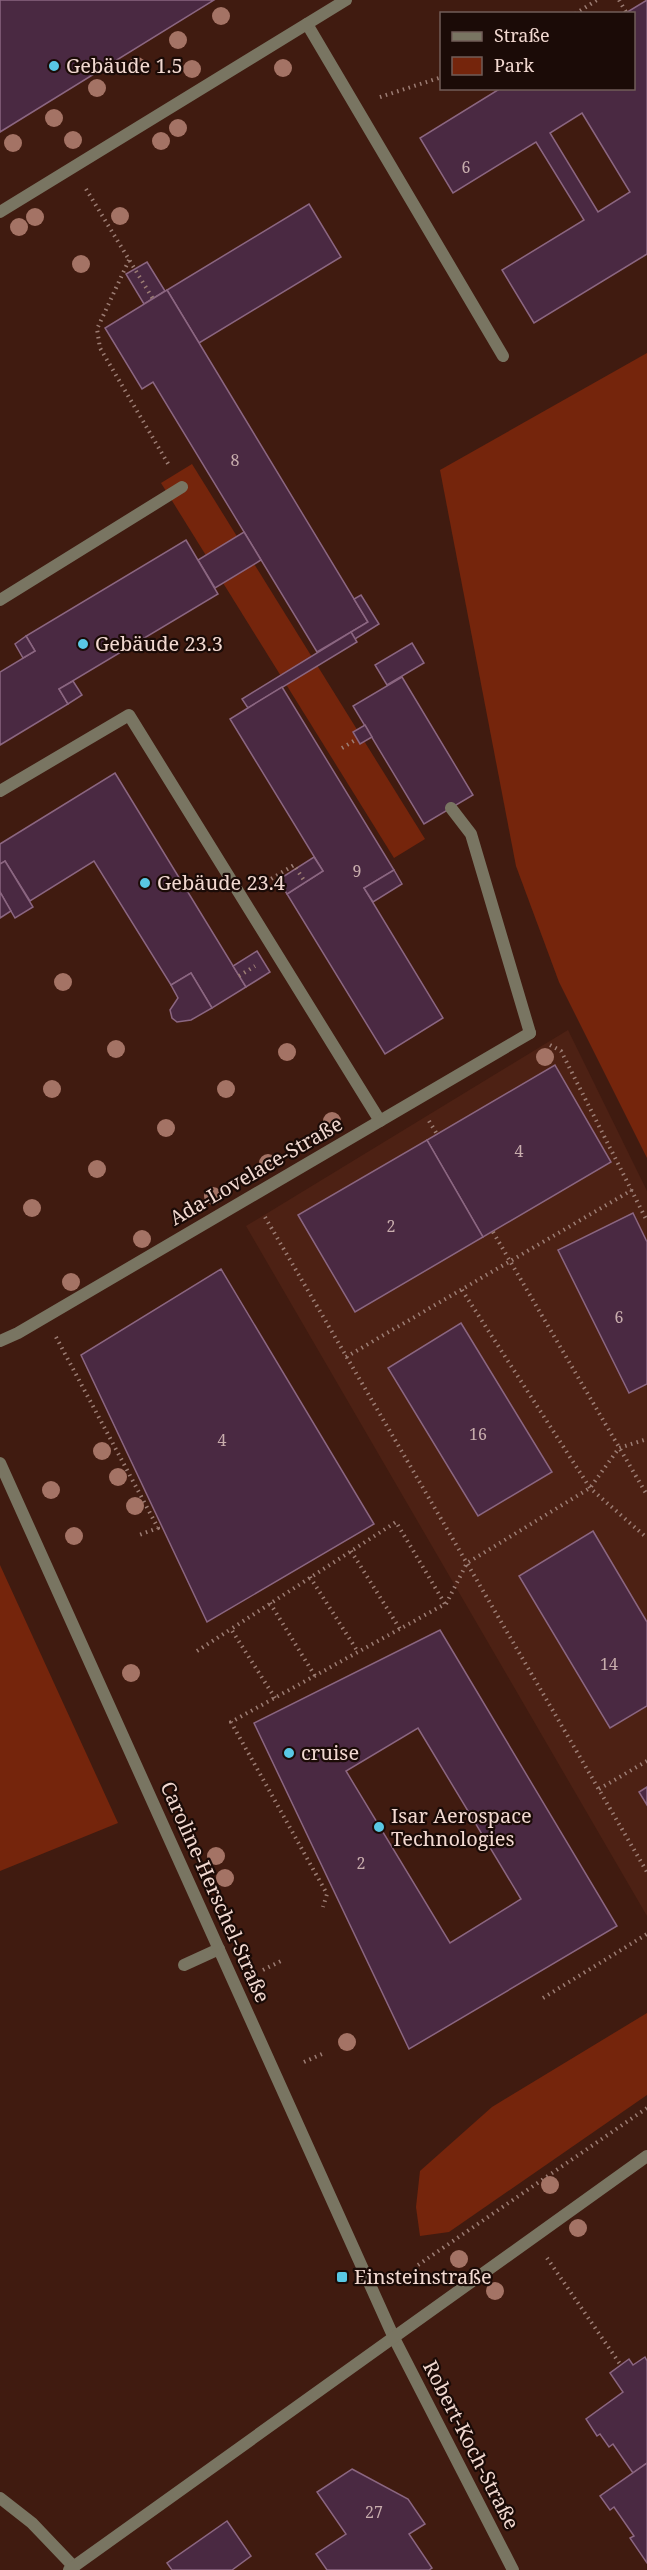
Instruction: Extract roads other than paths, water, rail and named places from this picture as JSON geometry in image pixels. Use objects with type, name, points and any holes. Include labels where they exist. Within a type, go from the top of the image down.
[{"type":"street","points":[[0,212],[346,0]]},
{"type":"street","points":[[307,24],[503,356]]},
{"type":"street","points":[[0,600],[182,487]]},
{"type":"street","points":[[0,791],[129,715],[380,1121]]},
{"type":"street","name":"Ada-Lovelace-Straße","points":[[0,1341],[530,1034],[471,834],[452,808]]},
{"type":"street","name":"Caroline-Herschel-Straße","points":[[0,1463],[394,2338]]},
{"type":"street","points":[[184,1965],[219,1949]]},
{"type":"street","points":[[0,2498],[32,2523],[72,2568],[647,2156]]},
{"type":"street","name":"Robert-Koch-Straße","points":[[394,2338],[513,2570]]},
{"type":"place","name":"Gebäude 1.5","points":[[54,66]]},
{"type":"place","name":"Gebäude 23.3","points":[[83,644]]},
{"type":"place","name":"Gebäude 23.4","points":[[145,883]]},
{"type":"place","name":"cruise","points":[[289,1753]]},
{"type":"place","name":"Isar Aerospace Technologies","points":[[379,1827]]},
{"type":"place","name":"Einsteinstraße","points":[[342,2277]]}]
